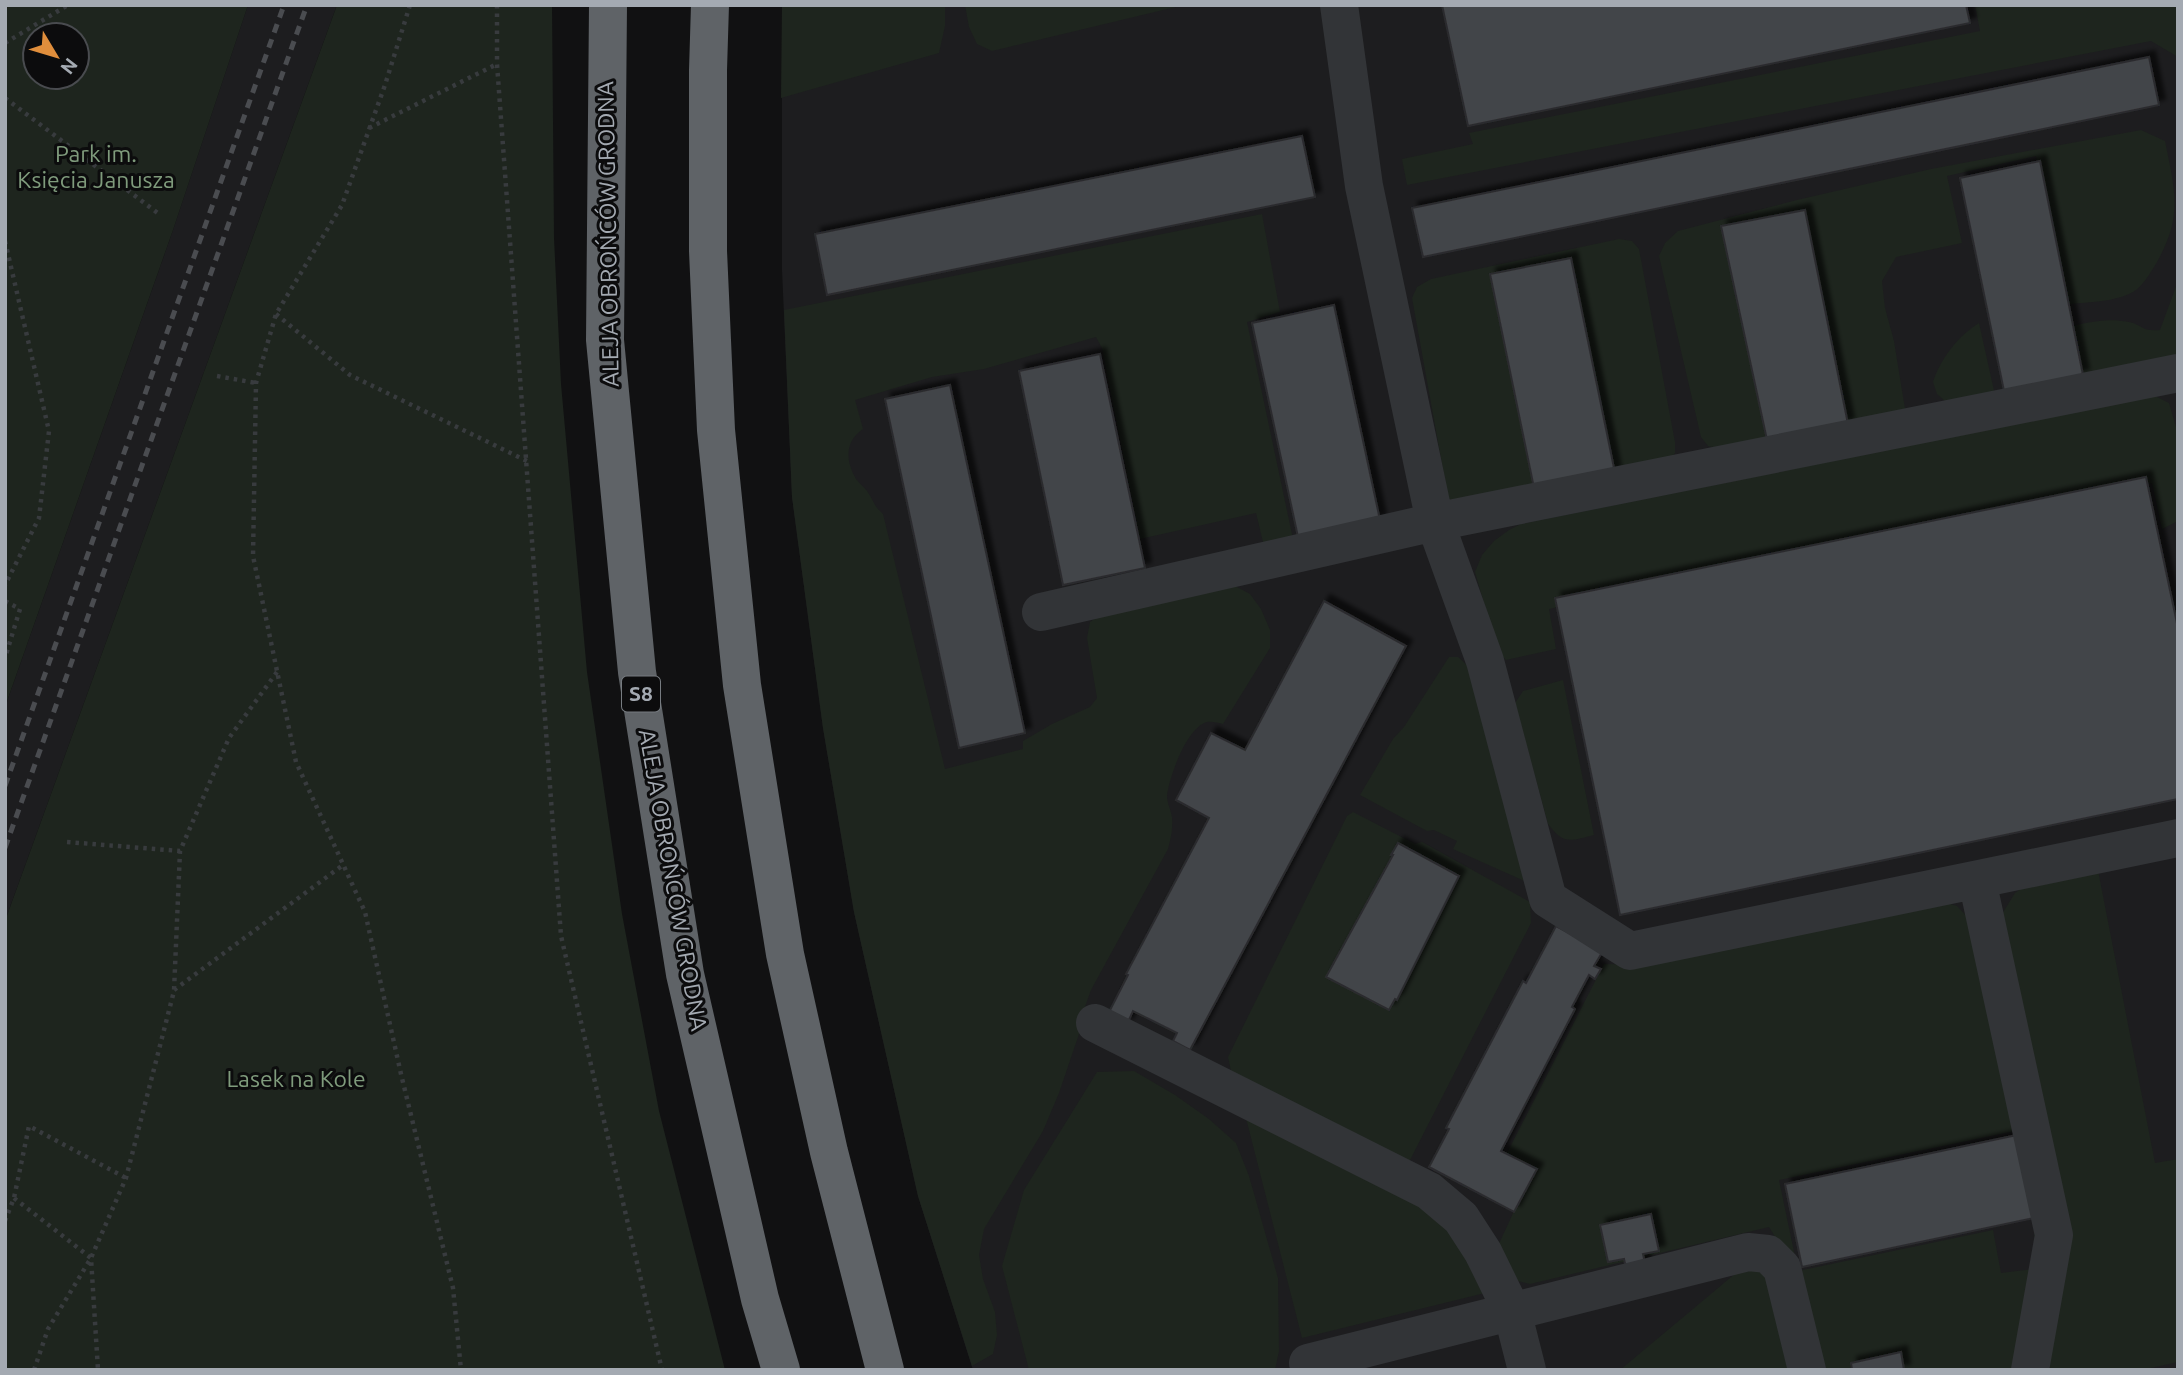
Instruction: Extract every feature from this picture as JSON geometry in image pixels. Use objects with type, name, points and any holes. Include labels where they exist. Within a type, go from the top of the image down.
[{"type":"highway","name":"ALEJA OBROŃCÓW GRODNA","points":[[608,5],[605,340],[637,672],[685,974],[760,1298],[781,1370]]},
{"type":"highway","points":[[710,5],[708,251],[716,430],[742,685],[785,954],[830,1152],[885,1370]]},
{"type":"highway","points":[[870,1307],[899,1370]]},
{"type":"lane","points":[[1339,5],[1364,186],[1435,522],[1485,661],[1548,899],[1630,951],[2178,838]]},
{"type":"lane","points":[[1041,612],[1435,522],[2178,373]]},
{"type":"lane","points":[[1977,880],[2054,1235],[2030,1370]]},
{"type":"lane","points":[[1095,1023],[1429,1191],[1461,1218],[1483,1252],[1512,1311],[1527,1370]]},
{"type":"lane","points":[[1310,1370],[1308,1363],[1748,1252],[1768,1254],[1782,1268],[1807,1370]]},
{"type":"path","points":[[5,43],[68,5]]},
{"type":"path","points":[[410,5],[342,205],[276,314],[256,383],[253,556],[296,762],[365,912],[453,1288],[461,1370]]},
{"type":"path","points":[[497,5],[496,64],[561,936],[662,1370]]},
{"type":"path","points":[[369,128],[496,64]]},
{"type":"path","points":[[5,98],[159,214]]},
{"type":"path","points":[[5,241],[49,431],[39,519],[5,585]]},
{"type":"path","points":[[276,314],[351,375],[527,461]]},
{"type":"path","points":[[217,376],[256,383]]},
{"type":"path","points":[[5,601],[20,609],[5,657]]},
{"type":"path","points":[[34,1370],[48,1329],[91,1258],[127,1178],[174,991],[180,851],[229,738],[277,671]]},
{"type":"path","points":[[67,842],[180,851]]},
{"type":"path","points":[[174,991],[344,865]]},
{"type":"path","points":[[5,1221],[13,1198],[29,1126],[127,1178]]},
{"type":"path","points":[[13,1198],[91,1258],[98,1370]]},
{"type":"shaded area","points":[[248,5],[337,5],[5,921],[5,707],[173,230]]},
{"type":"shaded area","points":[[782,5],[2178,5],[2178,1370],[973,1370],[918,1196],[854,912],[823,728],[792,497],[782,270]]},
{"type":"green space","name":"Park im. Księcia Janusza","points":[[5,5],[248,5],[173,230],[5,707]]},
{"type":"green space","name":"Lasek na Kole","points":[[337,5],[552,5],[554,238],[561,384],[587,672],[622,914],[659,1111],[725,1370],[5,1370],[5,921]]},
{"type":"green space","points":[[782,5],[945,5],[945,26],[939,53],[781,98]]},
{"type":"green space","points":[[965,5],[1184,5],[992,51],[977,44],[969,27]]},
{"type":"green space","points":[[1975,5],[2178,5],[2178,57],[2151,41],[1407,185],[1402,159],[1473,144],[1469,133],[1980,31]]},
{"type":"green space","points":[[2141,130],[2165,141],[2174,189],[2174,217],[2171,231],[2157,262],[2133,292],[2110,300],[2069,304],[2036,156],[1947,176],[1962,243],[1896,257],[1882,281],[1905,409],[1726,450],[1708,446],[1701,437],[1659,256],[1665,243],[1678,231],[1931,169]]},
{"type":"green space","points":[[1262,214],[1280,312],[1247,322],[1293,539],[1264,546],[1256,513],[1140,539],[1102,348],[1096,337],[984,369],[932,377],[855,400],[863,429],[850,445],[850,465],[856,479],[883,514],[945,769],[1023,749],[1023,741],[1090,707],[1097,698],[1087,638],[1090,622],[1112,607],[1235,586],[1250,594],[1261,609],[1270,630],[1270,648],[1223,724],[1207,722],[1200,726],[1180,754],[1167,796],[1172,821],[1168,849],[1091,990],[1059,1093],[1043,1131],[984,1229],[979,1255],[983,1279],[995,1312],[997,1335],[993,1354],[972,1366],[918,1196],[854,912],[823,728],[792,497],[784,310]]},
{"type":"green space","points":[[1619,239],[1632,241],[1639,249],[1675,453],[1668,461],[1455,504],[1448,497],[1412,298],[1417,287],[1431,279]]},
{"type":"green space","points":[[2178,281],[2178,357],[2084,375],[2073,326],[2114,320],[2134,323],[2150,330],[2160,330]]},
{"type":"green space","points":[[1979,323],[1995,395],[1946,402],[1937,394],[1933,382],[1936,373],[1957,341]]},
{"type":"green space","points":[[2155,396],[2169,403],[2178,434],[2178,521],[2162,529],[2152,483],[1549,609],[1556,649],[1506,660],[1498,652],[1475,572],[1482,555],[1494,541],[1521,524]]},
{"type":"green space","points":[[1449,657],[1458,657],[1469,667],[1529,883],[1453,849],[1457,841],[1434,830],[1427,831],[1360,795],[1393,739],[1404,727]]},
{"type":"green space","points":[[1563,680],[1594,835],[1573,840],[1563,838],[1548,824],[1515,703],[1523,691]]},
{"type":"green space","points":[[1353,812],[1415,844],[1422,842],[1530,902],[1531,923],[1408,1164],[1231,1071],[1228,1057],[1347,816]]},
{"type":"green space","points":[[2096,860],[2155,1163],[2178,1159],[2178,1362],[2142,1370],[2051,1370],[2047,1360],[2002,914],[2015,893],[2040,876]]},
{"type":"green space","points":[[1940,901],[1957,906],[1973,923],[2015,1131],[1779,1180],[1798,1271],[1993,1230],[2001,1273],[2041,1268],[2016,1370],[1818,1370],[1787,1256],[1769,1227],[1530,1284],[1506,1278],[1497,1248],[1534,1168],[1507,1153],[1604,964],[1646,965]]},
{"type":"green space","points":[[1134,1071],[1209,1119],[1236,1143],[1249,1176],[1278,1278],[1279,1351],[1275,1370],[1029,1370],[1002,1266],[1024,1190],[1097,1072]]},
{"type":"green space","points":[[1246,1118],[1401,1190],[1462,1239],[1489,1292],[1302,1338]]},
{"type":"green space","points":[[1761,1266],[1800,1370],[1620,1370],[1736,1273]]},
{"type":"building","points":[[1442,5],[1966,5],[1970,23],[1468,126]]},
{"type":"building","points":[[2149,57],[2159,105],[1423,257],[1412,208]]},
{"type":"building","points":[[1302,136],[1315,197],[827,295],[815,234]]},
{"type":"building","points":[[2040,161],[2083,375],[2004,391],[1960,178]]},
{"type":"building","points":[[1805,210],[1848,424],[1767,440],[1721,226]]},
{"type":"building","points":[[1571,258],[1615,473],[1534,488],[1490,274]]},
{"type":"building","points":[[1334,305],[1380,520],[1298,537],[1252,323]]},
{"type":"building","points":[[1100,354],[1145,568],[1063,585],[1019,371]]},
{"type":"building","points":[[950,385],[1025,733],[959,748],[885,399]]},
{"type":"building","points":[[2146,477],[2178,628],[2178,799],[1620,915],[1555,598]]},
{"type":"building","points":[[1324,601],[1406,646],[1190,1050],[1173,1041],[1177,1033],[1133,1011],[1127,1024],[1108,1014],[1128,975],[1126,974],[1209,818],[1176,800],[1211,733],[1245,750]]},
{"type":"building","points":[[1398,843],[1459,876],[1397,1000],[1395,999],[1389,1010],[1326,977]]},
{"type":"building","points":[[1556,926],[1603,951],[1594,966],[1601,969],[1595,979],[1589,975],[1572,1007],[1575,1009],[1501,1151],[1537,1169],[1514,1212],[1429,1167],[1449,1129],[1446,1128],[1523,981],[1526,983]]},
{"type":"building","points":[[2017,1135],[2034,1218],[1802,1267],[1785,1184]]},
{"type":"building","points":[[1651,1214],[1659,1251],[1643,1254],[1647,1272],[1628,1277],[1624,1259],[1608,1262],[1600,1225]]},
{"type":"building","points":[[1901,1352],[1904,1370],[1852,1370],[1851,1363]]},
{"type":"railway","points":[[5,786],[284,5]]},
{"type":"railway","points":[[5,848],[307,5]]}]
